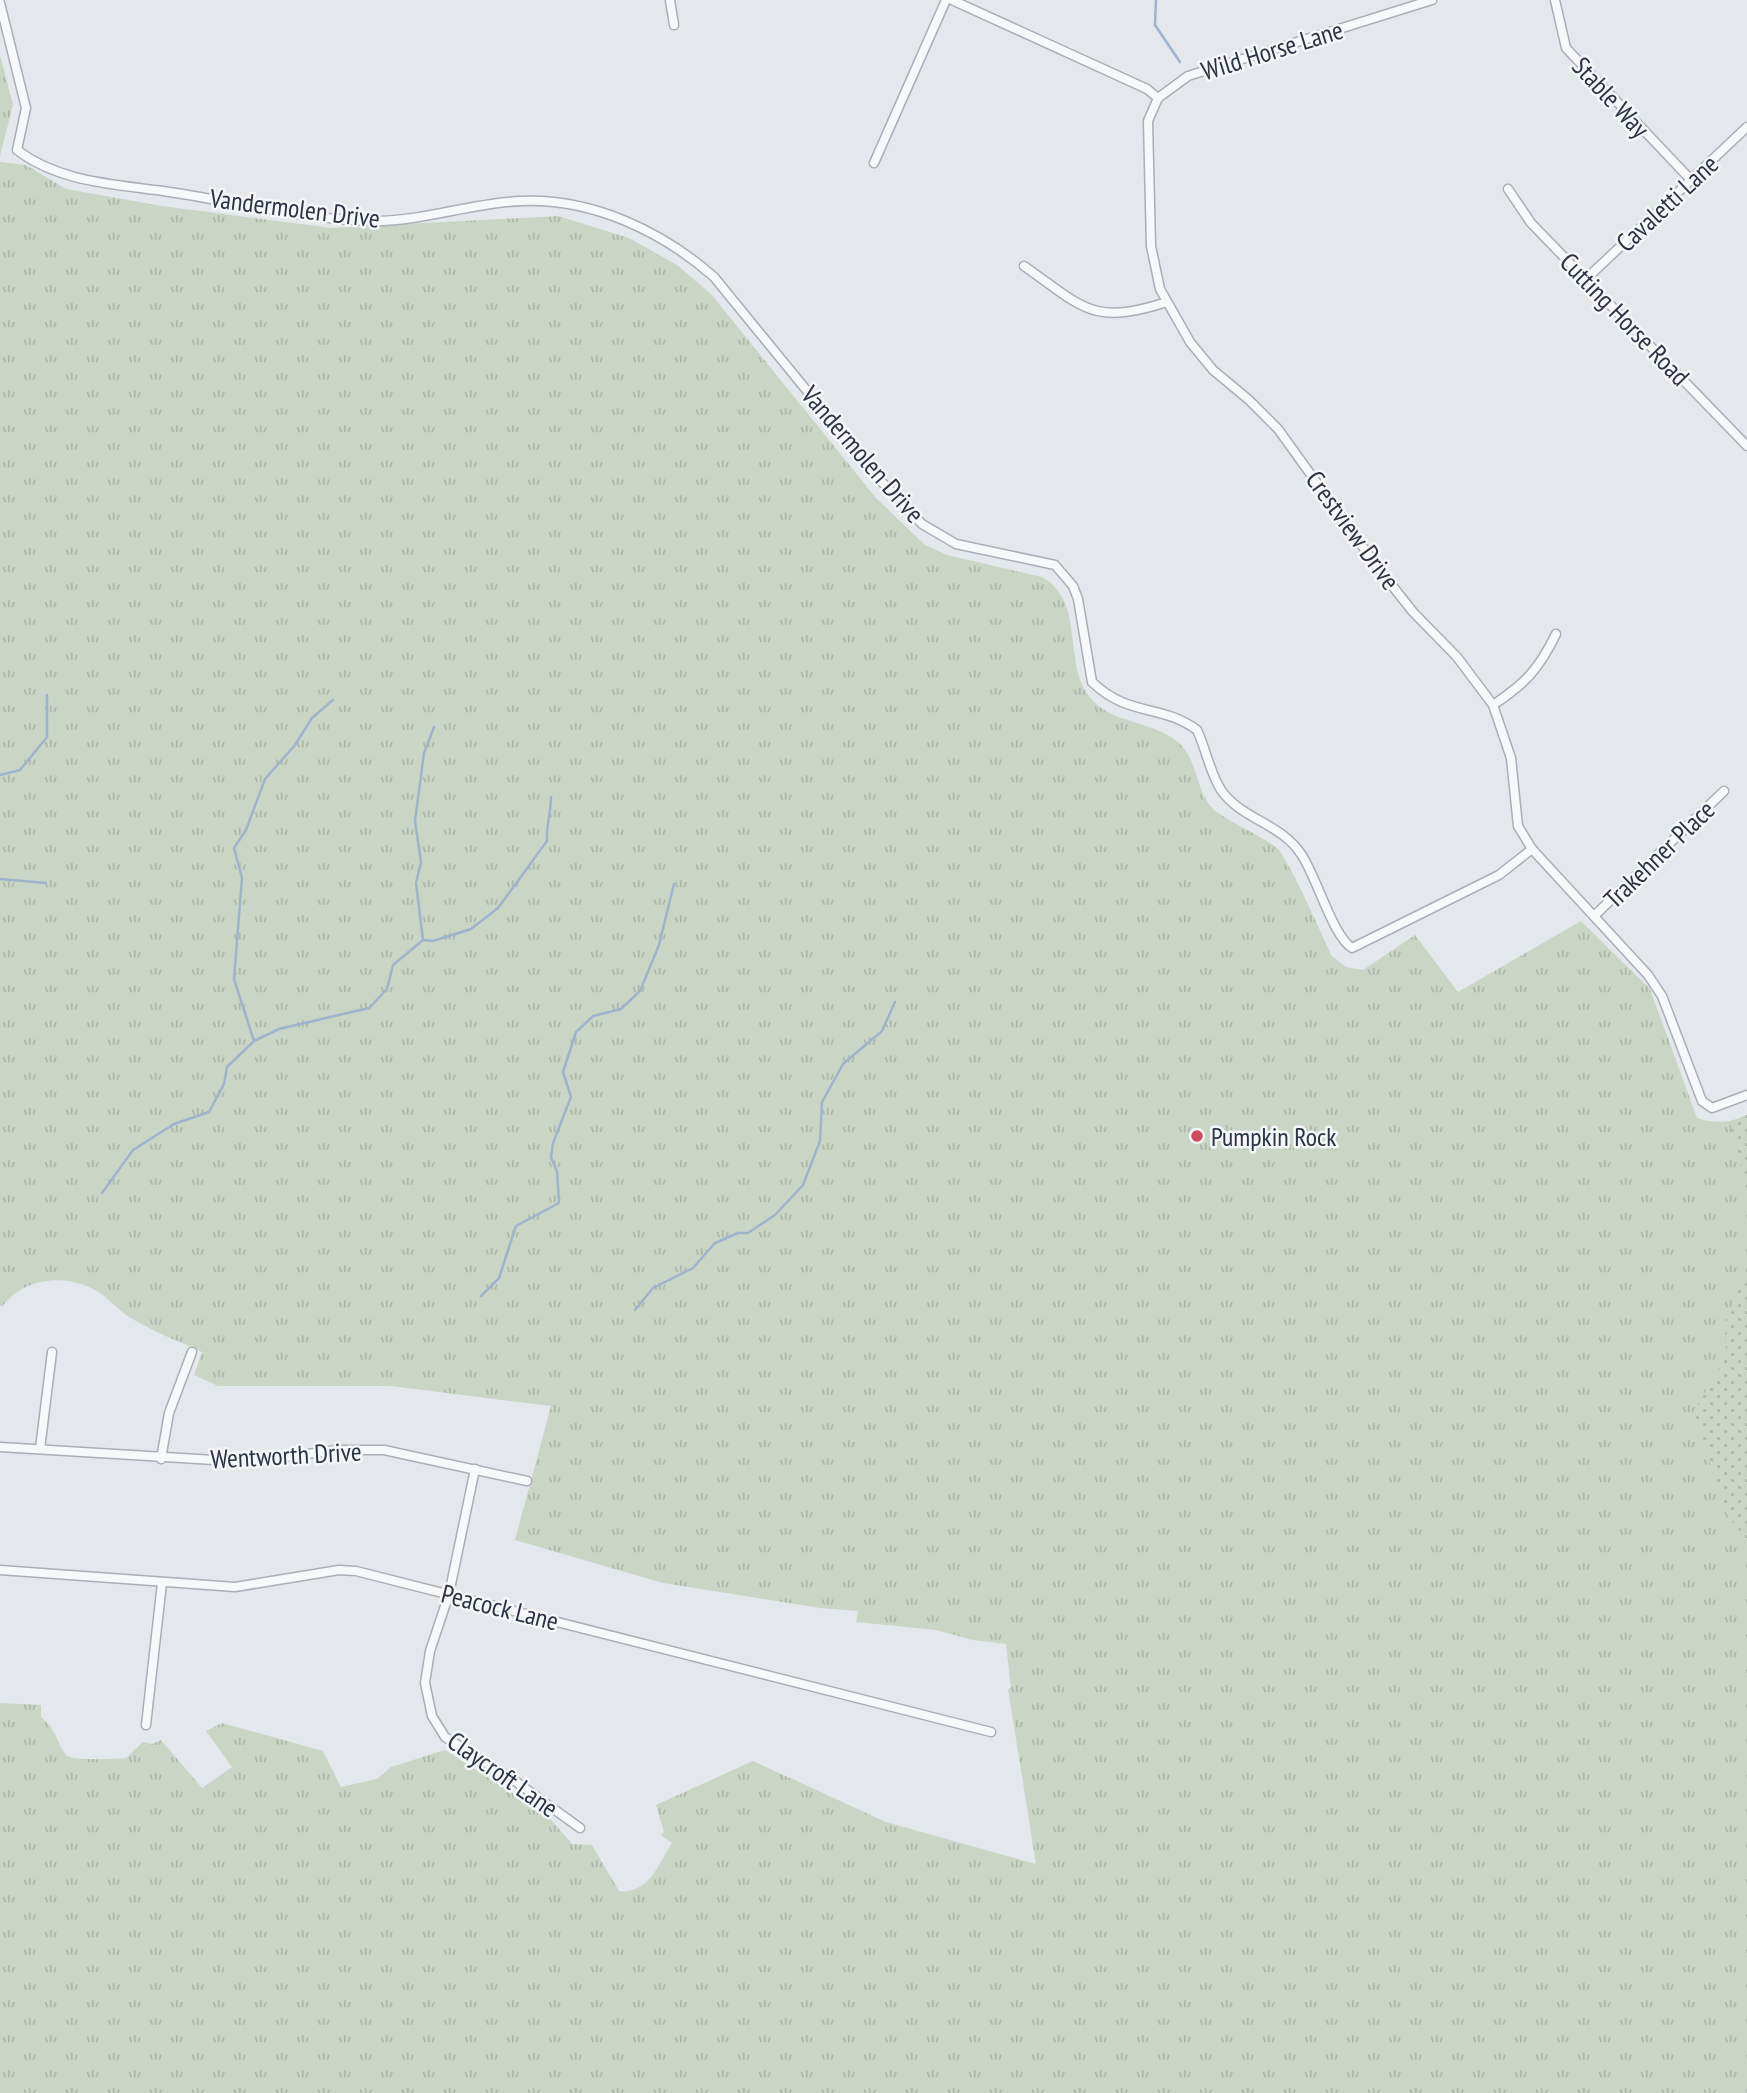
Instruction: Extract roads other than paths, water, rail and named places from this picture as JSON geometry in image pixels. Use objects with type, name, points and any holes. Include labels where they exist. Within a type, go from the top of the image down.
[{"type":"street","points":[[670,0],[674,25]]},
{"type":"street","points":[[874,163],[946,0]]},
{"type":"street","points":[[952,0],[1147,89],[1158,98]]},
{"type":"street","name":"Wild Horse Lane","points":[[1158,98],[1188,76],[1432,0]]},
{"type":"street","name":"Stable Way","points":[[1555,0],[1566,48],[1691,180]]},
{"type":"street","name":"Vandermolen Drive","points":[[0,3],[26,108],[17,150],[47,167],[86,180],[335,218],[419,218],[520,201],[557,203],[595,211],[665,240],[714,277],[879,479],[922,524],[956,544],[1055,565],[1073,586],[1078,599],[1092,682],[1121,705],[1169,714],[1197,730],[1221,790],[1239,807],[1292,841],[1301,852],[1343,942],[1352,948],[1499,875],[1532,849]]},
{"type":"street","name":"Crestview Drive","points":[[1158,98],[1148,121],[1151,246],[1160,289],[1190,342],[1213,370],[1278,429],[1376,565],[1413,612],[1457,657],[1493,705],[1511,758],[1518,826],[1532,849],[1648,975],[1662,996],[1702,1101],[1712,1108],[1747,1095]]},
{"type":"street","name":"Cavaletti Lane","points":[[1587,278],[1747,127]]},
{"type":"street","name":"Cutting Horse Road","points":[[1507,189],[1531,223],[1747,446]]},
{"type":"street","points":[[1024,266],[1083,307],[1110,315],[1137,312],[1167,302]]},
{"type":"street","points":[[1493,705],[1517,689],[1540,667],[1556,634]]},
{"type":"street","name":"Trakehner Place","points":[[1594,916],[1724,791]]},
{"type":"street","points":[[40,1449],[52,1352]]},
{"type":"street","points":[[161,1459],[169,1413],[192,1352]]},
{"type":"street","name":"Wentworth Drive","points":[[0,1447],[161,1459],[247,1462],[338,1450],[384,1450],[527,1481]]},
{"type":"street","name":"Claycroft Lane","points":[[475,1469],[449,1594],[430,1651],[425,1684],[432,1716],[445,1738],[515,1781],[580,1828]]},
{"type":"street","name":"Peacock Lane","points":[[0,1570],[245,1587],[348,1570],[991,1732]]},
{"type":"street","points":[[146,1725],[162,1583]]},
{"type":"waterway","points":[[1156,0],[1155,25],[1180,62]]},
{"type":"waterway","points":[[0,775],[20,770],[47,737],[47,695]]},
{"type":"waterway","points":[[102,1193],[133,1150],[174,1124],[209,1112],[224,1084],[227,1067],[254,1041],[234,979],[242,878],[234,848],[246,830],[265,779],[295,745],[312,718],[333,700]]},
{"type":"waterway","points":[[423,940],[416,883],[421,862],[415,821],[424,753],[434,727]]},
{"type":"waterway","points":[[254,1041],[279,1029],[369,1008],[387,989],[393,965],[423,940],[433,941],[471,929],[498,908],[547,841],[551,797]]},
{"type":"waterway","points":[[0,879],[46,883]]},
{"type":"waterway","points":[[481,1296],[499,1278],[516,1226],[559,1203],[557,1171],[551,1158],[553,1143],[571,1097],[563,1072],[576,1032],[593,1016],[621,1009],[640,991],[659,945],[674,884]]},
{"type":"waterway","points":[[635,1310],[653,1288],[693,1268],[715,1243],[738,1233],[748,1233],[775,1215],[803,1185],[820,1141],[822,1102],[843,1064],[882,1031],[895,1002]]},
{"type":"place","name":"Pumpkin Rock","points":[[1197,1136]]}]
